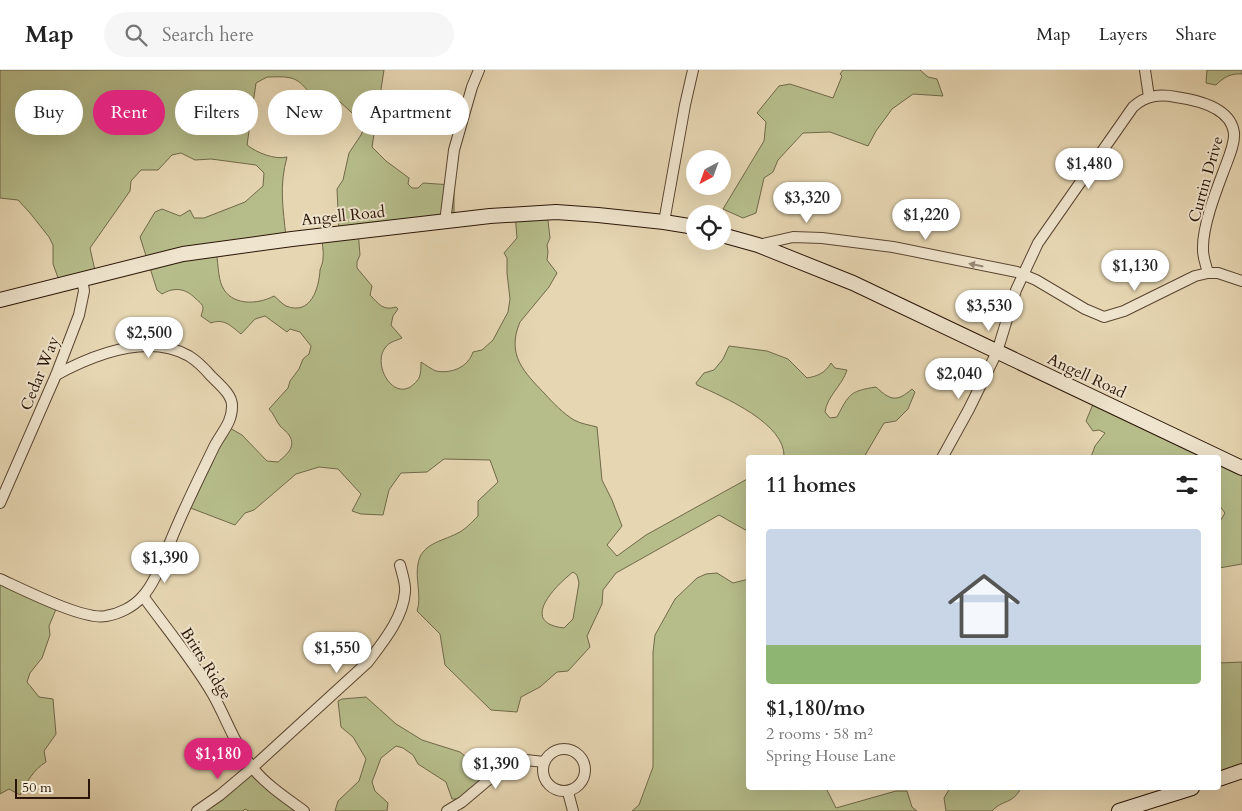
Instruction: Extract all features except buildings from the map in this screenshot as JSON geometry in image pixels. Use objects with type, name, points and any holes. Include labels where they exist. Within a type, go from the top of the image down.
[{"type":"main road","name":"Angell Road","points":[[0,300],[183,254],[490,216],[556,212],[607,215],[686,226]]},
{"type":"main road","name":"Angell Road","points":[[731,238],[758,245],[853,283],[1215,455]]},
{"type":"main road","name":"Angell Road","points":[[1221,458],[1242,468]]},
{"type":"main road","points":[[1221,778],[1242,771]]},
{"type":"main road","points":[[1121,811],[1186,790]]},
{"type":"street","points":[[445,222],[454,150],[469,96],[479,70]]},
{"type":"street","points":[[664,222],[693,70]]},
{"type":"street","points":[[944,455],[969,410],[997,352],[1016,290],[1038,243],[1053,219],[1134,107],[1139,101],[1149,97],[1146,70]]},
{"type":"street","name":"Curtin Drive","points":[[1149,97],[1168,96],[1204,104],[1221,112],[1229,120],[1234,131],[1227,163],[1215,194],[1205,232],[1203,252],[1208,272]]},
{"type":"street","points":[[758,245],[792,237],[822,238],[893,247],[1024,275],[1044,284],[1085,310],[1104,317],[1124,311],[1195,276],[1208,272],[1224,274],[1242,281]]},
{"type":"street","name":"Cedar Way","points":[[0,504],[56,375],[79,315],[84,292],[82,278]]},
{"type":"street","points":[[0,579],[93,617],[105,616],[129,607],[143,596],[154,577],[202,470],[228,424],[233,405],[226,393],[202,366],[189,356],[173,350],[154,347],[127,348],[74,366],[56,375]]},
{"type":"street","points":[[197,811],[220,795],[252,768],[368,662],[383,643],[401,609],[406,591],[400,565]]},
{"type":"street","name":"Britts Ridge","points":[[143,596],[165,624],[212,693],[228,727],[252,768],[304,811]]},
{"type":"street","points":[[568,749],[577,753],[584,761],[586,770],[584,780],[578,788],[568,792],[559,792],[551,788],[545,780],[544,762],[550,754],[559,750],[568,749]]},
{"type":"street","points":[[447,811],[462,802],[507,766],[526,760],[544,762]]},
{"type":"street","points":[[568,792],[573,811]]},
{"type":"green space","points":[[0,70],[384,70],[381,90],[352,90],[352,113],[342,104],[342,90],[307,90],[301,83],[288,77],[267,77],[256,83],[255,90],[175,90],[175,135],[248,135],[247,145],[256,151],[277,158],[287,157],[282,187],[286,237],[216,250],[221,283],[226,293],[245,302],[260,301],[274,296],[286,306],[295,308],[307,304],[318,285],[323,262],[321,235],[339,231],[337,189],[343,180],[349,153],[361,135],[374,135],[372,147],[386,161],[409,178],[408,184],[412,188],[418,188],[423,183],[452,185],[454,187],[454,217],[358,230],[360,255],[357,268],[372,286],[370,295],[384,307],[396,307],[398,309],[393,316],[391,325],[402,338],[388,344],[385,348],[381,363],[383,372],[387,380],[393,385],[399,389],[406,389],[419,378],[421,362],[436,371],[453,370],[467,362],[473,352],[482,350],[493,340],[508,312],[510,299],[507,258],[504,253],[517,238],[515,213],[547,212],[550,238],[547,245],[547,260],[557,273],[549,287],[520,322],[516,334],[516,353],[519,362],[530,378],[559,408],[570,418],[597,427],[602,480],[622,526],[607,545],[617,556],[646,535],[746,480],[746,530],[719,515],[616,573],[603,590],[602,604],[587,636],[590,647],[568,671],[557,672],[540,687],[521,697],[517,712],[491,710],[445,665],[440,634],[417,611],[419,600],[417,570],[420,557],[433,544],[456,534],[478,516],[478,501],[498,482],[490,460],[444,459],[427,472],[401,473],[389,490],[383,515],[361,514],[352,511],[361,494],[338,469],[319,467],[296,474],[254,510],[245,513],[235,525],[188,507],[228,427],[242,435],[267,461],[278,462],[287,454],[291,447],[291,439],[269,409],[288,388],[303,359],[309,354],[311,346],[300,332],[290,329],[287,332],[265,316],[255,319],[241,334],[224,322],[211,323],[201,316],[202,305],[187,292],[171,290],[162,294],[157,290],[140,237],[155,212],[162,209],[180,216],[190,210],[194,218],[204,218],[245,202],[263,186],[264,173],[256,165],[211,159],[195,160],[181,153],[172,155],[158,170],[141,170],[131,181],[130,191],[90,248],[96,275],[60,283],[53,264],[53,245],[18,200],[0,198]],"holes":[[[573,572],[577,575],[579,583],[573,619],[564,628],[551,625],[544,619],[542,612],[544,604],[557,586]]]},
{"type":"green space","points":[[843,70],[920,70],[928,77],[937,79],[943,96],[913,94],[892,109],[868,146],[830,132],[803,133],[778,160],[773,172],[764,178],[756,213],[743,218],[731,213],[731,205],[725,205],[764,141],[766,122],[757,113],[779,86],[790,84],[833,98],[842,76],[840,74]]},
{"type":"green space","points":[[1207,70],[1242,70],[1242,74],[1228,76],[1216,85],[1206,83]]},
{"type":"green space","points":[[729,346],[767,351],[788,359],[807,378],[821,374],[831,363],[835,368],[847,370],[826,406],[825,412],[830,418],[837,417],[848,398],[861,390],[876,387],[886,395],[894,398],[902,396],[912,389],[915,392],[908,409],[896,421],[884,423],[865,455],[784,455],[782,445],[775,434],[764,423],[737,404],[697,385],[696,383],[704,373],[714,370],[723,359]]},
{"type":"green space","points":[[1096,397],[1217,455],[1092,455],[1095,446],[1105,433],[1099,430],[1093,431],[1086,421]]},
{"type":"green space","points":[[1221,457],[1242,467],[1242,564],[1221,568],[1221,520],[1225,513],[1221,508]]},
{"type":"green space","points":[[717,573],[733,583],[746,580],[746,790],[827,790],[836,808],[896,791],[907,791],[912,807],[917,811],[632,811],[639,805],[653,767],[653,652],[655,635],[675,599],[697,578],[706,574]]},
{"type":"green space","points":[[0,575],[59,602],[49,626],[50,635],[42,658],[30,673],[27,682],[39,697],[53,699],[56,734],[44,751],[46,762],[34,773],[20,795],[9,789],[0,794]]},
{"type":"green space","points":[[1242,662],[1242,764],[1221,771],[1221,663]]},
{"type":"green space","points":[[366,697],[396,724],[422,740],[460,752],[471,761],[487,781],[466,799],[452,799],[446,782],[418,764],[413,755],[403,748],[396,746],[381,758],[372,782],[375,791],[388,803],[387,811],[335,811],[338,801],[359,781],[366,759],[353,737],[341,727],[338,701]]},
{"type":"green space","points":[[252,767],[298,811],[249,811],[245,809],[243,811],[197,811]]},
{"type":"green space","points":[[949,790],[1020,790],[1011,800],[992,811],[946,811],[944,798]]}]
